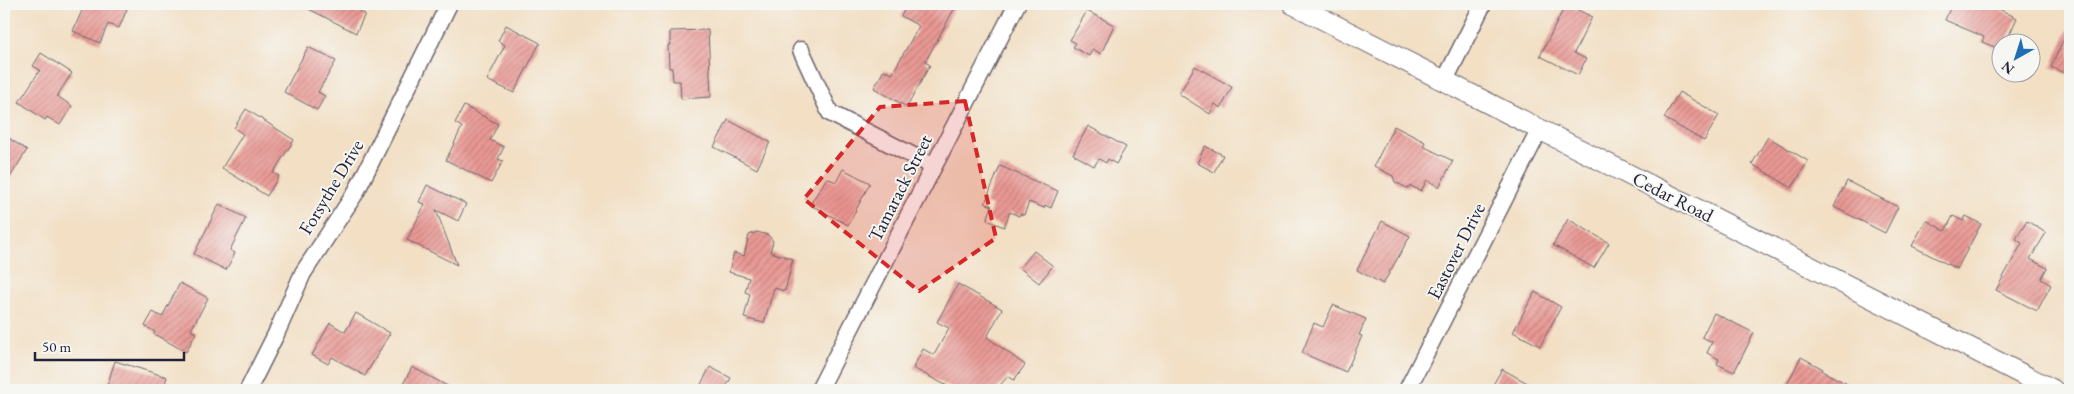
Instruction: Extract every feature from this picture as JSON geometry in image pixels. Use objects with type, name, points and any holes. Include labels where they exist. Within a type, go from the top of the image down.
[{"type":"street","name":"Forsythe Drive","points":[[249,390],[303,273],[356,192],[449,4]]},
{"type":"street","name":"Tamarack Street","points":[[819,390],[1018,4]]},
{"type":"street","name":"Cedar Road","points":[[1293,4],[2054,390]]},
{"type":"street","points":[[1445,80],[1483,4]]},
{"type":"street","points":[[800,50],[830,113],[933,166]]},
{"type":"street","name":"Eastover Drive","points":[[1407,390],[1540,129]]},
{"type":"highlighted area","points":[[965,101],[996,238],[919,291],[804,199],[880,107]]},
{"type":"building","points":[[85,4],[115,4],[127,9],[119,28],[108,24],[100,43],[73,31]]},
{"type":"building","points":[[299,4],[363,4],[359,12],[365,14],[356,33]]},
{"type":"building","points":[[908,4],[957,4],[925,62],[930,65],[907,107],[874,88],[884,70],[892,74],[919,26],[901,16]]},
{"type":"building","points":[[1566,4],[1592,17],[1574,53],[1586,59],[1578,75],[1540,56]]},
{"type":"building","points":[[1952,4],[1989,4],[2017,18],[2011,32],[1992,32],[1992,46],[1982,42],[1984,37],[1945,20]]},
{"type":"building","points":[[1087,11],[1114,25],[1101,54],[1093,49],[1089,56],[1073,47],[1076,43],[1070,40]]},
{"type":"building","points":[[506,25],[540,43],[514,93],[487,80],[505,45],[498,41]]},
{"type":"building","points":[[2070,26],[2070,76],[2051,67]]},
{"type":"building","points":[[708,30],[711,97],[681,99],[680,81],[673,81],[672,68],[669,68],[668,45],[670,45],[670,31]]},
{"type":"building","points":[[308,47],[336,61],[318,92],[325,96],[317,110],[284,92]]},
{"type":"building","points":[[41,53],[72,73],[57,96],[72,106],[60,125],[47,117],[45,120],[19,102],[40,70],[33,66]]},
{"type":"building","points":[[1195,66],[1232,87],[1221,108],[1215,104],[1210,114],[1179,94]]},
{"type":"building","points":[[1679,92],[1719,115],[1704,141],[1664,118]]},
{"type":"building","points":[[464,106],[498,124],[490,140],[504,147],[498,159],[503,161],[491,183],[446,160],[462,127],[455,123]]},
{"type":"building","points":[[246,109],[294,140],[273,173],[279,176],[267,196],[222,168],[243,134],[234,128]]},
{"type":"building","points":[[728,120],[770,142],[757,169],[714,147]]},
{"type":"building","points":[[1088,126],[1126,147],[1116,164],[1108,159],[1106,163],[1099,159],[1094,166],[1073,154]]},
{"type":"building","points":[[1394,126],[1425,142],[1423,146],[1453,161],[1439,187],[1427,180],[1421,191],[1411,186],[1407,188],[1395,182],[1393,176],[1374,166]]},
{"type":"building","points":[[4,135],[27,150],[4,187]]},
{"type":"building","points":[[1768,137],[1808,161],[1792,188],[1752,164]]},
{"type":"building","points":[[1205,146],[1223,155],[1214,172],[1197,163]]},
{"type":"building","points":[[1000,166],[1058,191],[1051,208],[1045,205],[1044,208],[1029,202],[1024,215],[1020,214],[1019,216],[1010,212],[1004,227],[987,220],[992,206],[985,203]]},
{"type":"building","points":[[843,169],[870,183],[848,225],[814,207],[812,201],[827,178],[836,182]]},
{"type":"building","points":[[1847,181],[1898,207],[1885,233],[1834,207]]},
{"type":"building","points":[[427,185],[466,204],[458,221],[436,210],[457,265],[407,240],[425,204],[419,202]]},
{"type":"building","points":[[219,204],[246,218],[230,250],[235,253],[226,270],[194,254]]},
{"type":"building","points":[[1953,216],[1963,221],[1966,216],[1981,224],[1957,269],[1912,246],[1926,220],[1945,231]]},
{"type":"building","points":[[1568,219],[1609,243],[1594,268],[1553,245]]},
{"type":"building","points":[[1382,221],[1410,236],[1383,284],[1357,270]]},
{"type":"building","points":[[2027,221],[2046,233],[2030,259],[2047,268],[2041,279],[2051,285],[2037,311],[1996,290],[2022,243],[2016,239]]},
{"type":"building","points":[[757,232],[768,235],[773,241],[770,252],[793,259],[785,291],[774,288],[764,323],[744,318],[750,294],[745,292],[749,278],[729,272],[734,253],[744,256],[749,235]]},
{"type":"building","points":[[1034,251],[1053,266],[1039,283],[1020,268]]},
{"type":"building","points":[[180,283],[208,298],[191,330],[196,333],[186,352],[154,334],[155,332],[145,326],[153,312],[162,317]]},
{"type":"building","points":[[958,284],[1002,309],[987,337],[1025,365],[1014,380],[1008,376],[996,390],[955,390],[913,368],[923,349],[934,355],[949,328],[937,322]]},
{"type":"building","points":[[1535,292],[1561,307],[1540,346],[1513,332]]},
{"type":"building","points":[[1333,305],[1366,319],[1359,335],[1362,336],[1346,372],[1302,353],[1314,323],[1323,327]]},
{"type":"building","points":[[356,313],[390,333],[365,376],[332,357],[328,364],[312,355],[330,323],[345,332]]},
{"type":"building","points":[[1714,313],[1754,333],[1734,372],[1717,364],[1719,359],[1707,353],[1712,342],[1702,337]]},
{"type":"building","points":[[1801,357],[1823,369],[1822,371],[1859,390],[1784,390]]},
{"type":"building","points":[[115,361],[167,377],[163,390],[119,390],[107,386]]},
{"type":"building","points":[[412,367],[455,390],[400,390]]},
{"type":"building","points":[[710,367],[731,378],[724,390],[698,390]]},
{"type":"building","points":[[1502,369],[1540,390],[1490,390]]}]
